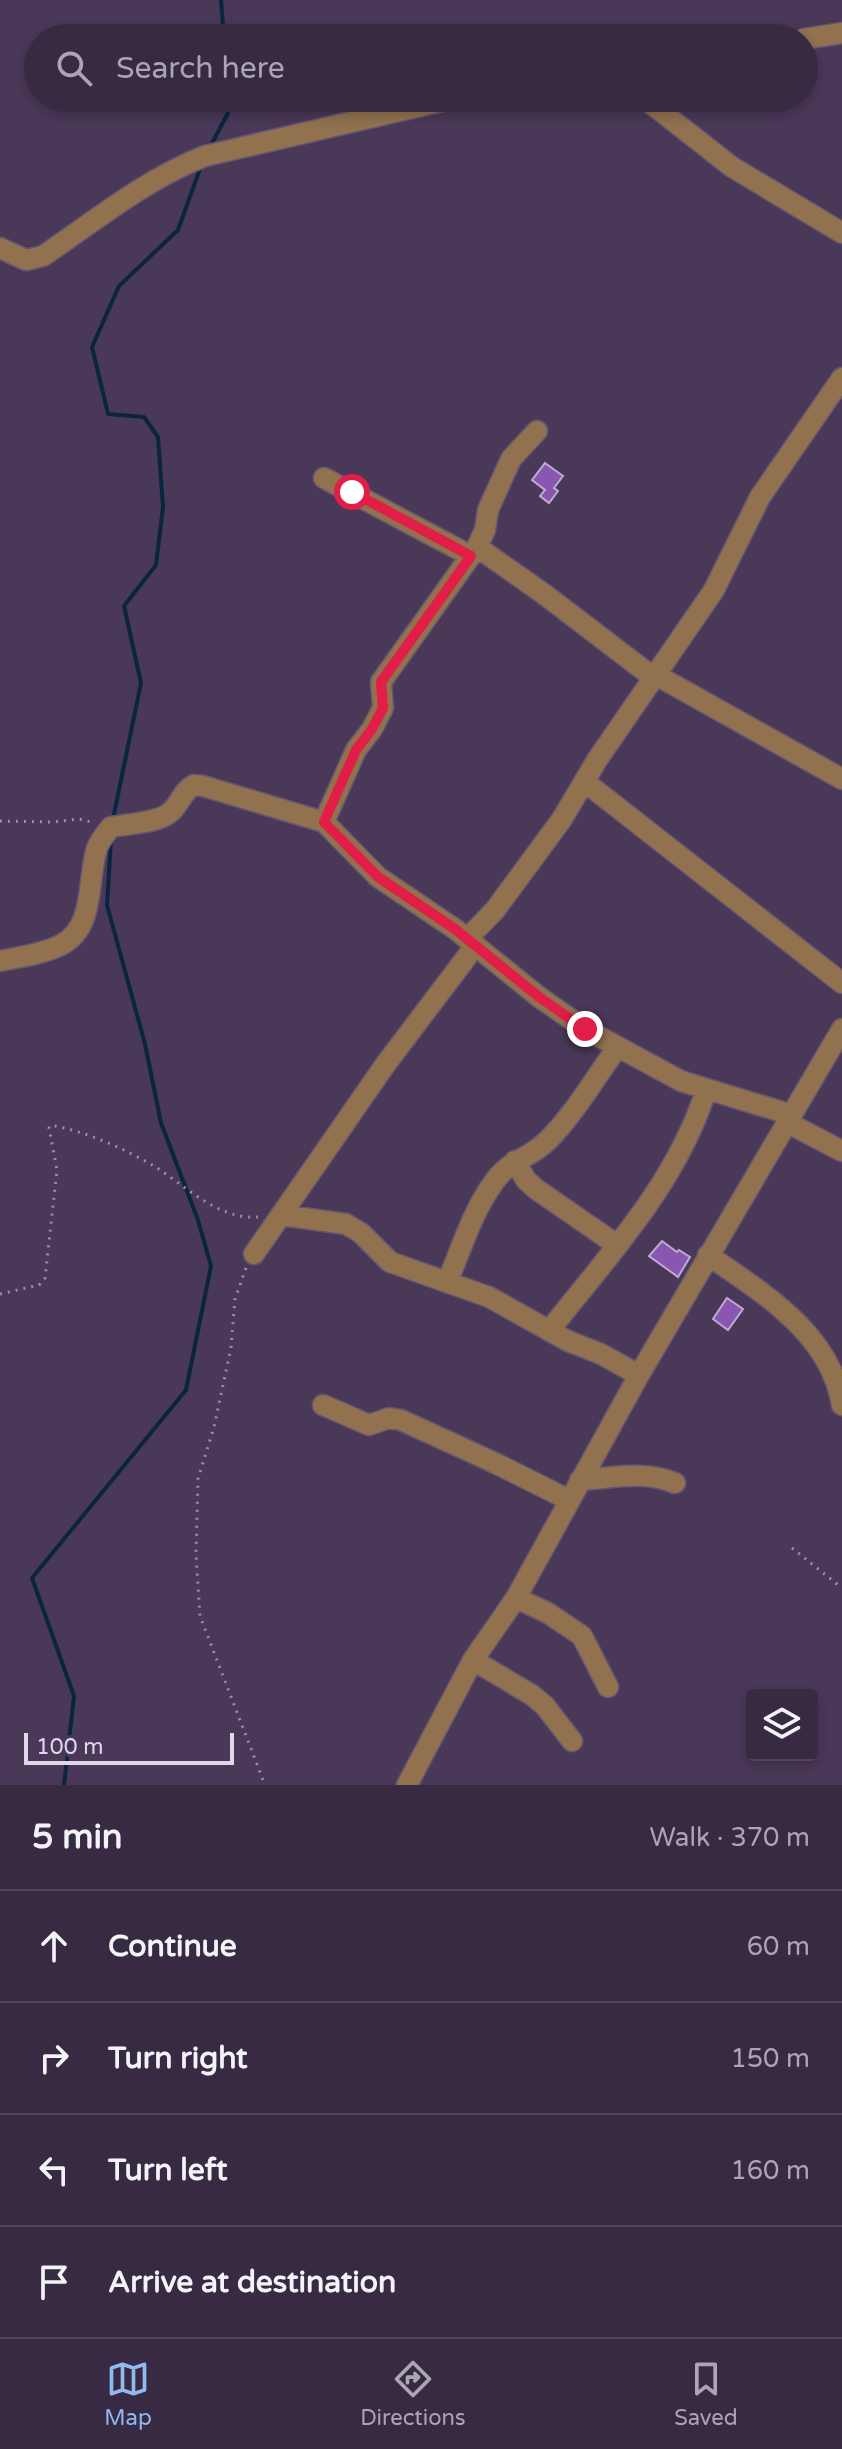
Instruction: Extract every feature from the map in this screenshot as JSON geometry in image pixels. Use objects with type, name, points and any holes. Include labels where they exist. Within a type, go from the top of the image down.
[{"type":"street","points":[[818,37],[842,33]]},
{"type":"street","points":[[0,248],[26,260],[43,256],[173,169],[205,156],[395,112]]},
{"type":"street","points":[[662,112],[732,167],[842,233]]},
{"type":"street","points":[[254,1254],[471,943],[562,819],[597,760],[714,590],[760,497],[842,378]]},
{"type":"street","points":[[324,822],[356,750],[383,708],[381,682],[474,551],[511,459],[537,431]]},
{"type":"street","points":[[324,478],[474,551],[544,594],[655,676],[842,779]]},
{"type":"street","points":[[585,782],[842,983]]},
{"type":"street","points":[[0,961],[61,945],[70,938],[90,904],[98,845],[111,827],[167,816],[183,792],[194,785],[324,822],[378,877],[471,943],[539,997],[617,1048],[681,1081],[790,1119],[842,1151]]},
{"type":"street","points":[[407,1785],[473,1660],[516,1598],[639,1375],[842,1029]]},
{"type":"street","points":[[447,1282],[484,1196],[509,1164],[535,1152],[549,1139],[617,1048]]},
{"type":"street","points":[[549,1331],[617,1245],[679,1157],[696,1122],[706,1090]]},
{"type":"street","points":[[515,1161],[526,1180],[536,1189],[617,1245]]},
{"type":"street","points":[[281,1215],[346,1224],[361,1233],[390,1262],[489,1297],[549,1331],[639,1375]]},
{"type":"street","points":[[708,1255],[807,1331],[824,1355],[840,1392],[842,1405]]},
{"type":"street","points":[[323,1405],[369,1425],[389,1418],[401,1420],[569,1500]]},
{"type":"street","points":[[580,1480],[641,1474],[675,1483]]},
{"type":"street","points":[[516,1598],[548,1613],[582,1636],[608,1687]]},
{"type":"street","points":[[473,1660],[532,1695],[545,1706],[572,1741]]},
{"type":"path","points":[[0,821],[79,819],[111,827]]},
{"type":"path","points":[[0,1294],[39,1285],[45,1278],[57,1170],[51,1125],[125,1150],[157,1168],[188,1192],[236,1216],[281,1215]]},
{"type":"path","points":[[254,1254],[240,1280],[235,1299],[231,1348],[214,1427],[198,1479],[196,1588],[200,1616],[265,1785]]},
{"type":"path","points":[[792,1548],[842,1588]]},
{"type":"building","points":[[545,463],[563,476],[554,488],[558,491],[549,503],[540,496],[545,490],[532,480]]},
{"type":"building","points":[[662,1241],[690,1257],[678,1277],[649,1256]]},
{"type":"building","points":[[727,1298],[743,1309],[728,1330],[713,1319]]},
{"type":"waterway","points":[[221,0],[223,24]]},
{"type":"waterway","points":[[210,147],[228,112]]},
{"type":"waterway","points":[[113,819],[141,683],[124,606],[156,565],[163,507],[158,437],[144,417],[108,414],[92,347],[119,286],[178,230],[201,166]]},
{"type":"waterway","points":[[64,1785],[74,1696],[32,1578],[186,1390],[211,1266],[198,1220],[161,1123],[145,1044],[107,905],[111,840]]},
{"type":"route","points":[[352,492],[471,556],[381,682],[379,688],[383,708],[356,750],[324,822],[378,877],[455,929],[539,997],[585,1029]]}]
